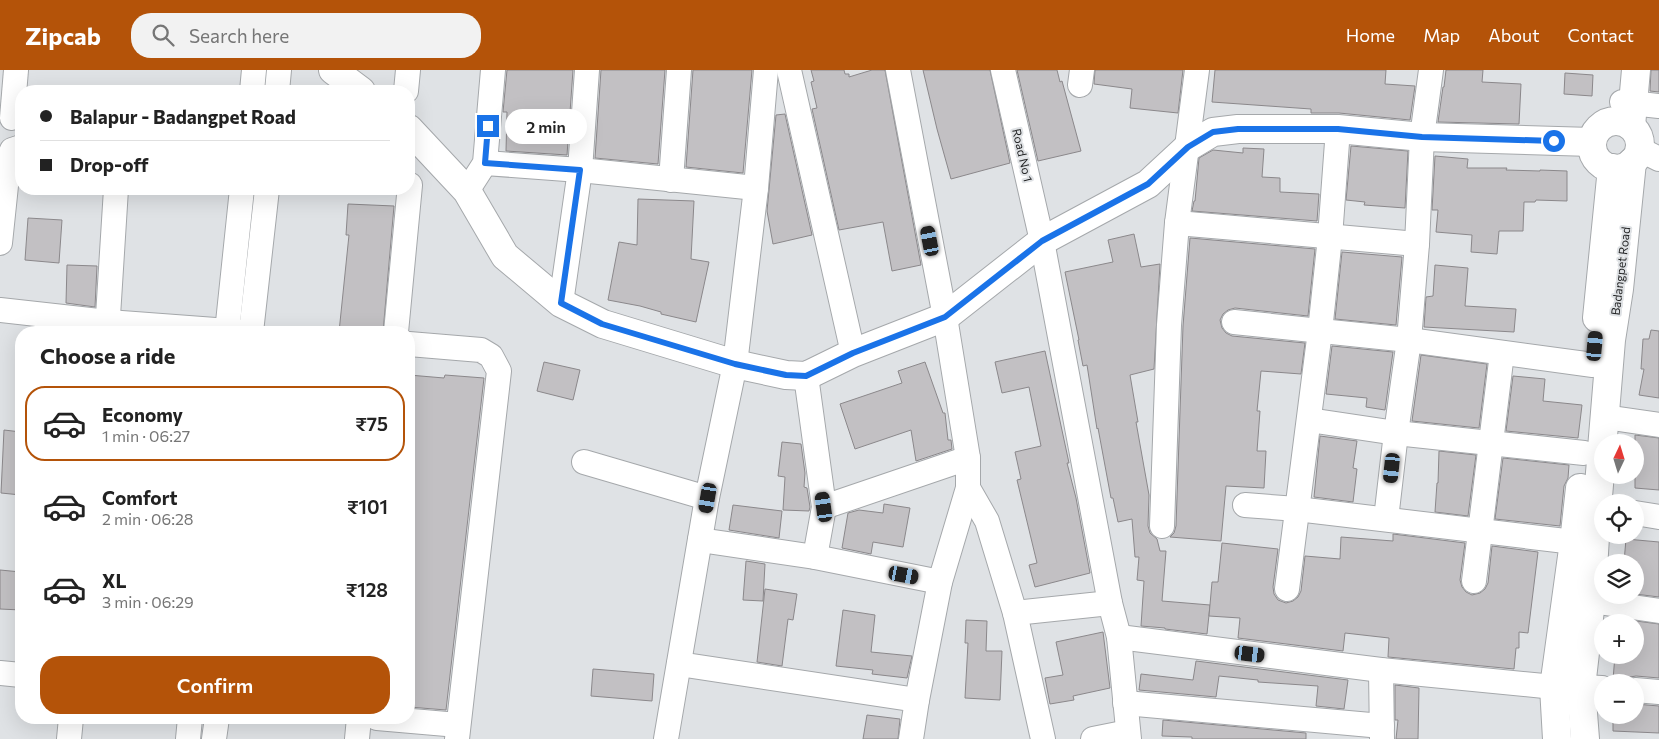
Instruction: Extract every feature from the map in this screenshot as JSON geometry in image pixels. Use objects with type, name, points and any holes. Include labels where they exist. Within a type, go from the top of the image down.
[{"type":"street","points":[[12,118],[16,70]]},
{"type":"street","points":[[253,85],[254,70]]},
{"type":"street","points":[[278,85],[280,70]]},
{"type":"street","points":[[332,70],[353,85]]},
{"type":"street","points":[[407,85],[408,70]]},
{"type":"street","points":[[467,191],[485,163],[493,70]]},
{"type":"street","points":[[561,303],[580,170],[586,70]]},
{"type":"street","points":[[671,180],[679,70]]},
{"type":"street","points":[[666,739],[700,540],[735,364],[756,188],[766,70]]},
{"type":"street","points":[[789,70],[853,353]]},
{"type":"street","points":[[898,70],[945,317],[968,458],[968,488],[940,582],[911,739]]},
{"type":"street","name":"Road No 1","points":[[1003,70],[1042,241],[1110,603],[1119,637],[1128,735]]},
{"type":"street","points":[[1162,526],[1169,325],[1177,223],[1197,70]]},
{"type":"street","points":[[1386,519],[1409,340],[1417,244],[1422,137],[1431,70]]},
{"type":"street","name":"Badangpet Road","points":[[1557,739],[1554,687],[1574,542],[1593,365],[1634,133],[1625,70]]},
{"type":"street","name":"Badangpet Road","points":[[1601,494],[1604,418],[1611,340],[1619,289],[1634,133],[1636,70]]},
{"type":"street","points":[[415,135],[467,191],[505,256],[561,303],[602,324],[735,364],[786,375],[806,376],[853,353],[945,317],[1042,241],[1148,184],[1188,147],[1213,132],[1238,129],[1338,129],[1422,137],[1592,142],[1595,156],[1599,161],[1634,133]]},
{"type":"street","points":[[1287,589],[1320,331],[1330,237],[1338,129]]},
{"type":"street","points":[[0,243],[9,157],[12,150],[15,149]]},
{"type":"street","points":[[485,163],[580,170],[756,188]]},
{"type":"street","points":[[107,326],[116,195]]},
{"type":"street","points":[[232,326],[242,195]]},
{"type":"street","points":[[252,326],[266,195]]},
{"type":"street","points":[[397,326],[409,195]]},
{"type":"street","points":[[1177,223],[1417,244]]},
{"type":"street","points":[[0,310],[101,326]]},
{"type":"street","points":[[1234,322],[1409,340],[1593,365]]},
{"type":"street","points":[[412,724],[458,732],[499,371],[491,356],[481,350],[415,344]]},
{"type":"street","points":[[1474,581],[1502,353]]},
{"type":"street","points":[[806,376],[824,507],[814,557]]},
{"type":"street","points":[[1604,418],[1659,425]]},
{"type":"street","points":[[1309,420],[1396,434],[1584,453]]},
{"type":"street","points":[[824,507],[968,458]]},
{"type":"street","points":[[584,462],[708,498]]},
{"type":"street","points":[[968,488],[987,521],[1015,613],[1044,739]]},
{"type":"street","points":[[1245,505],[1386,519],[1574,542]]},
{"type":"street","points":[[1644,514],[1659,517]]},
{"type":"street","points":[[700,540],[814,557],[940,582]]},
{"type":"street","name":"Badangpet Road","points":[[1585,739],[1592,688],[1591,601],[1597,544]]},
{"type":"street","points":[[1591,601],[1659,611]]},
{"type":"street","points":[[1015,613],[1110,603]]},
{"type":"street","points":[[1119,637],[1381,670],[1554,687]]},
{"type":"street","points":[[679,664],[917,700]]},
{"type":"street","points":[[1125,703],[1382,732],[1381,670]]},
{"type":"street","points":[[0,673],[15,674]]},
{"type":"street","points":[[1644,691],[1659,692]]},
{"type":"street","points":[[69,739],[70,724]]},
{"type":"street","points":[[188,739],[189,724]]},
{"type":"street","points":[[214,739],[215,724]]},
{"type":"street","points":[[357,739],[358,724]]},
{"type":"street","points":[[1093,739],[1128,735]]},
{"type":"building","points":[[507,70],[573,70],[567,155],[506,151],[507,112],[503,112]]},
{"type":"building","points":[[601,70],[665,70],[658,164],[595,158]]},
{"type":"building","points":[[693,70],[752,70],[743,173],[686,167]]},
{"type":"building","points":[[811,70],[844,70],[845,74],[849,74],[849,77],[872,70],[885,70],[921,265],[892,271],[883,222],[839,230],[812,109],[817,108],[811,82],[814,81]]},
{"type":"building","points":[[923,70],[990,70],[1010,163],[951,179]]},
{"type":"building","points":[[1017,70],[1057,70],[1060,82],[1062,81],[1081,151],[1038,161]]},
{"type":"building","points":[[1095,70],[1183,70],[1178,113],[1130,108],[1132,89],[1094,84]]},
{"type":"building","points":[[1215,70],[1386,70],[1385,84],[1415,86],[1410,120],[1339,113],[1311,113],[1311,109],[1212,102]]},
{"type":"building","points":[[1446,70],[1483,70],[1482,82],[1521,84],[1519,124],[1438,122]]},
{"type":"building","points":[[1651,70],[1659,70],[1659,92],[1650,91]]},
{"type":"building","points":[[1565,73],[1593,75],[1592,96],[1564,94]]},
{"type":"building","points":[[785,114],[812,235],[773,244],[767,211],[776,115]]},
{"type":"building","points":[[1351,146],[1408,151],[1405,208],[1364,205],[1365,202],[1346,200]]},
{"type":"building","points":[[1243,148],[1264,149],[1262,177],[1280,178],[1280,192],[1319,194],[1317,221],[1192,211],[1195,201],[1199,158],[1213,150],[1243,153]]},
{"type":"building","points":[[1435,156],[1468,159],[1467,168],[1567,171],[1567,201],[1536,200],[1535,202],[1524,202],[1523,231],[1499,231],[1497,254],[1471,252],[1472,235],[1436,232],[1438,210],[1432,210]]},
{"type":"building","points":[[638,199],[694,201],[691,259],[709,262],[696,322],[661,314],[661,312],[640,306],[608,300],[619,242],[637,245]]},
{"type":"building","points":[[348,204],[394,206],[384,326],[340,326],[349,235],[346,235]]},
{"type":"building","points":[[28,218],[62,220],[59,263],[25,260]]},
{"type":"building","points":[[1134,234],[1141,267],[1160,264],[1154,369],[1130,375],[1149,495],[1148,526],[1150,533],[1157,539],[1160,551],[1166,551],[1162,601],[1210,605],[1207,634],[1141,626],[1144,581],[1137,580],[1139,557],[1135,557],[1132,519],[1118,522],[1113,498],[1111,498],[1097,429],[1087,365],[1083,366],[1065,272],[1113,262],[1108,240]]},
{"type":"building","points":[[1190,238],[1315,249],[1308,316],[1235,308],[1223,314],[1220,320],[1222,328],[1232,336],[1305,343],[1301,374],[1261,371],[1257,411],[1260,411],[1257,451],[1266,451],[1264,488],[1226,486],[1221,541],[1170,537],[1174,533],[1176,526],[1183,326]]},
{"type":"building","points":[[1342,252],[1402,257],[1396,325],[1335,319]]},
{"type":"building","points":[[67,265],[97,266],[95,307],[66,303]]},
{"type":"building","points":[[1435,265],[1468,268],[1465,306],[1516,309],[1514,332],[1424,327],[1426,297],[1433,296]]},
{"type":"building","points":[[1651,330],[1659,331],[1659,398],[1639,395],[1644,369],[1641,369],[1643,339],[1649,339]]},
{"type":"building","points":[[1332,346],[1393,352],[1385,410],[1366,407],[1367,398],[1326,394]]},
{"type":"building","points":[[1045,351],[1090,573],[1035,587],[1029,565],[1037,563],[1017,480],[1021,479],[1015,452],[1041,446],[1029,387],[1002,393],[995,362]]},
{"type":"building","points":[[1421,355],[1487,364],[1479,428],[1412,421]]},
{"type":"building","points":[[544,362],[580,370],[573,400],[537,391]]},
{"type":"building","points":[[925,362],[943,413],[945,413],[948,440],[951,440],[952,449],[916,461],[911,430],[855,449],[840,404],[902,383],[898,371]]},
{"type":"building","points":[[445,375],[484,378],[446,710],[415,707],[415,376],[444,378]]},
{"type":"building","points":[[1513,376],[1545,379],[1543,401],[1582,405],[1578,438],[1506,431]]},
{"type":"building","points":[[4,430],[15,431],[15,494],[1,493]]},
{"type":"building","points":[[1320,436],[1357,441],[1353,468],[1357,469],[1353,502],[1314,497]]},
{"type":"building","points":[[1644,436],[1659,438],[1659,490],[1635,488],[1635,484],[1644,484]]},
{"type":"building","points":[[782,442],[801,444],[805,473],[804,487],[807,488],[809,511],[783,510],[785,477],[778,476]]},
{"type":"building","points":[[1439,451],[1476,455],[1468,516],[1435,512]]},
{"type":"building","points":[[1503,458],[1569,465],[1568,478],[1564,486],[1560,526],[1495,519]]},
{"type":"building","points":[[884,504],[910,508],[903,547],[873,542],[871,554],[842,548],[848,513],[859,510],[883,513]]},
{"type":"building","points":[[733,505],[782,511],[779,538],[729,530]]},
{"type":"building","points":[[1393,534],[1465,543],[1460,580],[1466,592],[1472,595],[1480,593],[1488,583],[1492,546],[1538,552],[1528,633],[1519,632],[1519,648],[1516,648],[1514,669],[1388,657],[1389,638],[1345,633],[1343,651],[1238,638],[1240,618],[1209,616],[1212,582],[1218,582],[1222,543],[1278,549],[1273,587],[1274,594],[1278,600],[1286,603],[1298,597],[1301,591],[1305,556],[1340,559],[1341,537],[1393,541]]},
{"type":"building","points":[[1644,541],[1659,542],[1659,597],[1644,595],[1644,554],[1625,554],[1626,544],[1644,544]]},
{"type":"building","points":[[746,561],[765,564],[763,601],[743,600]]},
{"type":"building","points":[[0,570],[15,571],[15,610],[0,609]]},
{"type":"building","points":[[765,589],[797,594],[793,620],[788,619],[782,666],[757,662]]},
{"type":"building","points":[[843,610],[875,615],[871,652],[912,656],[907,678],[872,674],[873,670],[836,666]]},
{"type":"building","points":[[966,620],[987,621],[986,651],[1002,651],[1000,700],[965,698],[968,643],[965,643]]},
{"type":"building","points":[[1644,622],[1659,624],[1659,678],[1644,677],[1644,674],[1613,674],[1614,664],[1644,664]]},
{"type":"building","points":[[1103,632],[1110,688],[1073,696],[1074,700],[1050,704],[1045,678],[1063,675],[1056,642]]},
{"type":"building","points":[[1196,661],[1348,680],[1344,709],[1316,706],[1318,686],[1258,682],[1258,680],[1219,676],[1216,697],[1139,690],[1141,674],[1193,680]]},
{"type":"building","points":[[593,669],[654,674],[652,701],[591,696]]},
{"type":"building","points":[[1395,685],[1419,688],[1418,739],[1396,739],[1398,720],[1395,720]]},
{"type":"building","points":[[1644,705],[1659,706],[1659,733],[1613,731],[1613,724],[1644,724]]},
{"type":"building","points":[[867,715],[900,719],[898,739],[863,739]]},
{"type":"building","points":[[1163,720],[1306,733],[1306,739],[1192,739],[1192,737],[1162,736]]},
{"type":"route","points":[[488,126],[485,163],[580,170],[561,303],[602,324],[735,364],[786,375],[806,376],[853,353],[945,317],[1042,241],[1148,184],[1188,147],[1213,132],[1238,129],[1338,129],[1422,137],[1554,141]]}]
